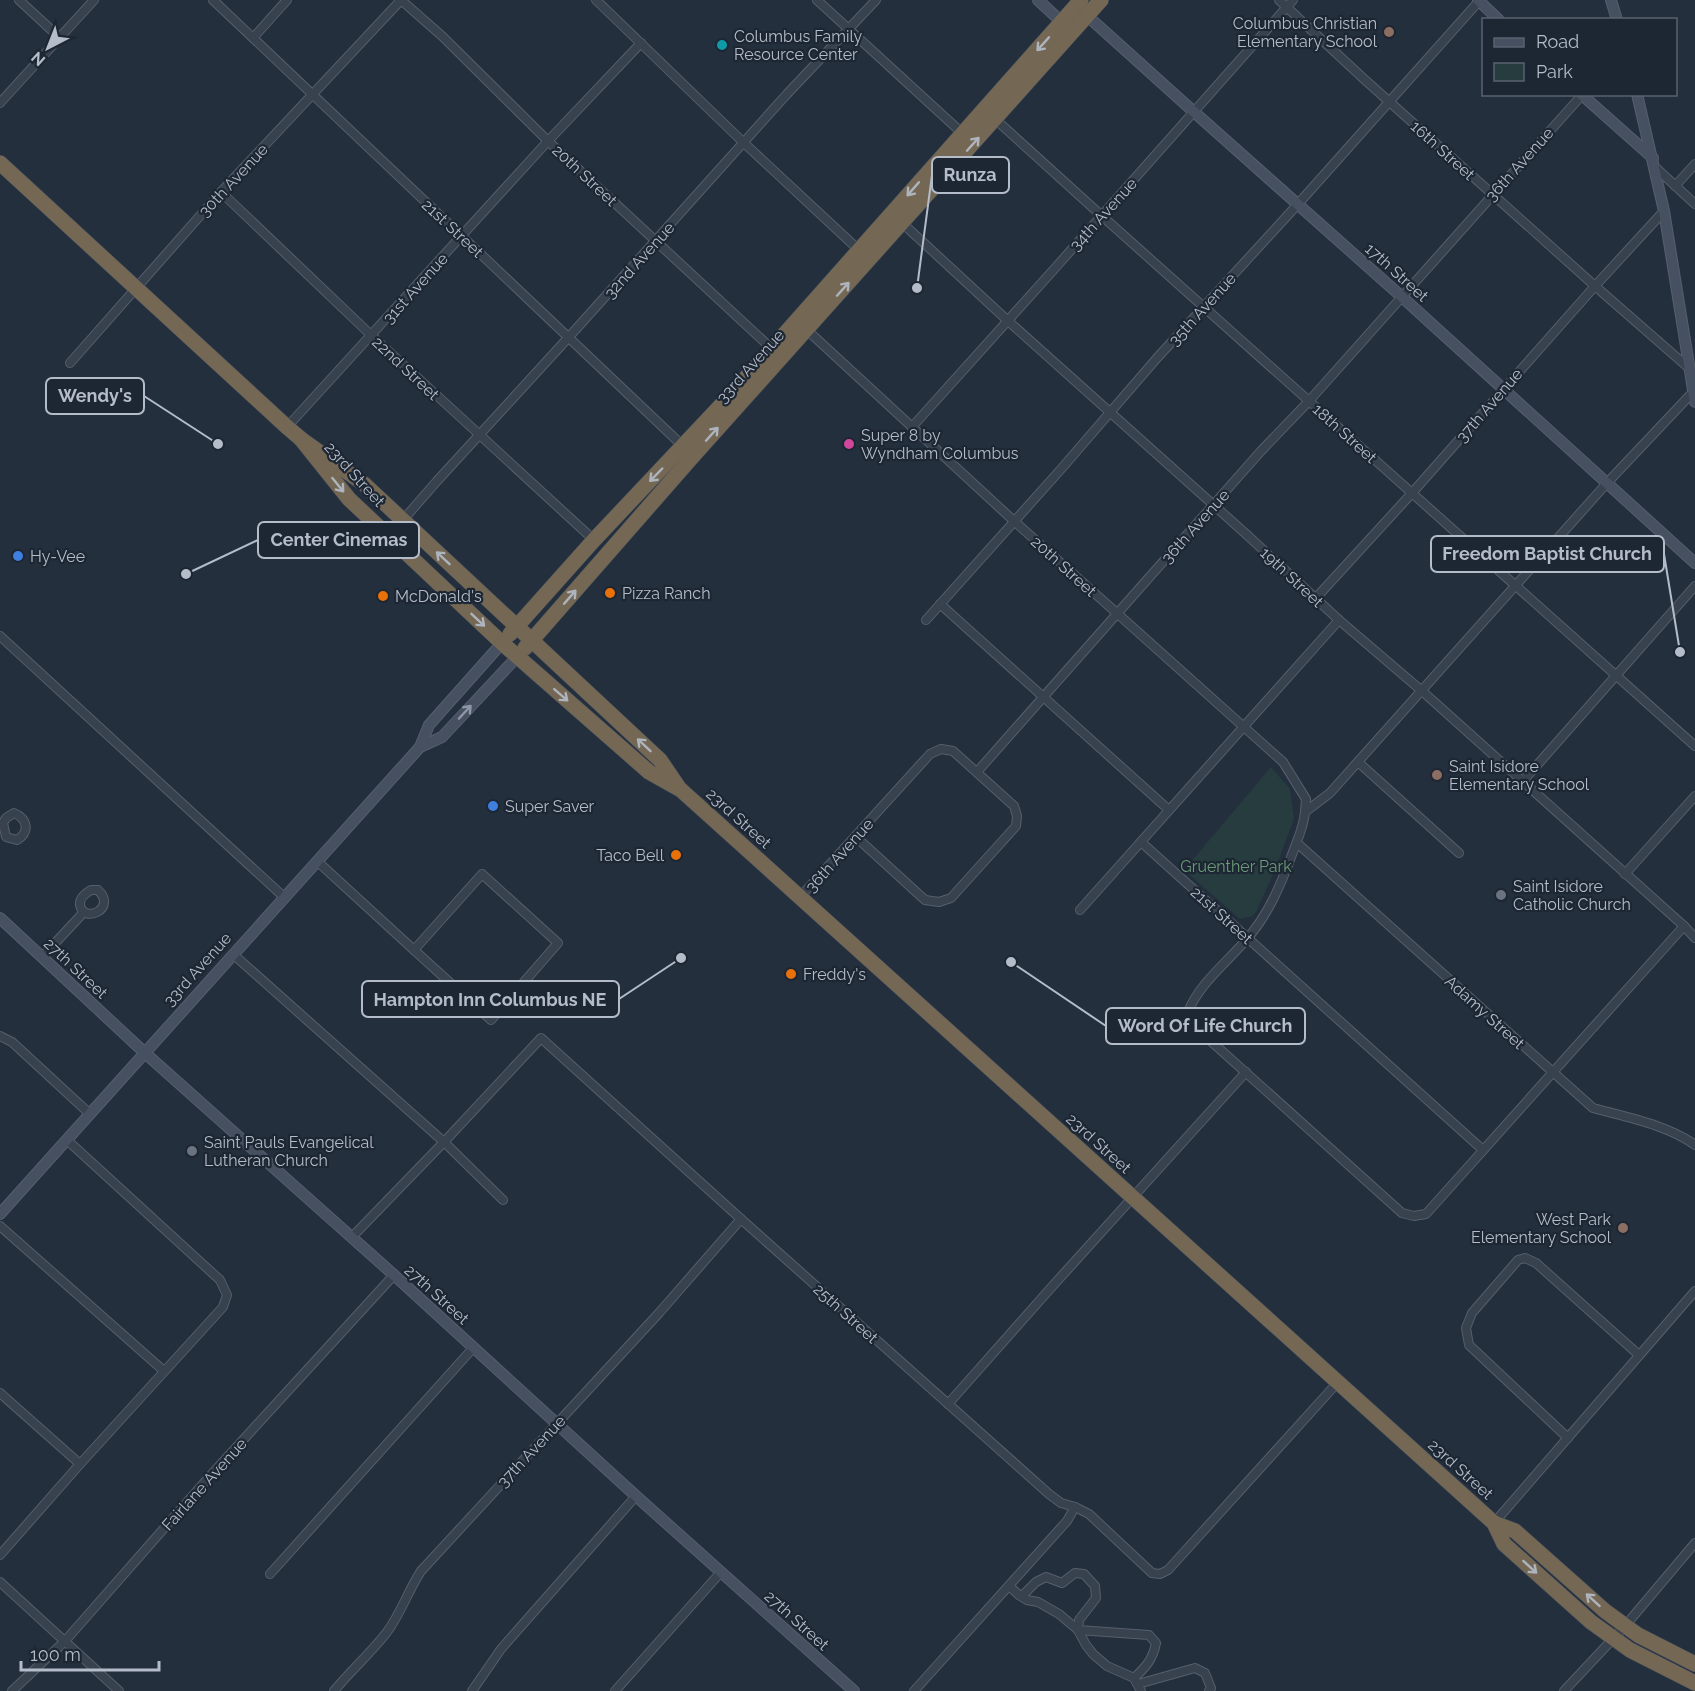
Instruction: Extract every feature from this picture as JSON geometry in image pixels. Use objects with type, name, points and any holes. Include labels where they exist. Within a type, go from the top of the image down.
[{"type":"highway","name":"33rd Avenue","points":[[517,657],[771,348],[995,119],[1082,7],[1101,0]]},
{"type":"highway","name":"33rd Avenue","points":[[897,218],[962,133],[1067,27]]},
{"type":"highway","name":"23rd Street","points":[[0,163],[287,427],[364,484],[660,760],[681,790]]},
{"type":"highway","name":"33rd Avenue","points":[[502,643],[594,540],[688,451],[807,330],[864,255]]},
{"type":"highway","name":"23rd Street","points":[[301,439],[350,499],[517,657],[649,772],[681,790],[1494,1523],[1515,1531],[1625,1626],[1695,1664]]},
{"type":"highway","name":"23rd Street","points":[[1494,1523],[1504,1544],[1591,1622],[1648,1660],[1695,1683]]},
{"type":"street","points":[[19,0],[59,37]]},
{"type":"street","points":[[0,103],[94,0]]},
{"type":"street","name":"21st Street","points":[[213,0],[688,451]]},
{"type":"street","points":[[253,38],[287,0]]},
{"type":"street","name":"30th Avenue","points":[[70,363],[221,192],[401,0]]},
{"type":"street","name":"20th Street","points":[[401,0],[442,36],[548,141],[771,348]]},
{"type":"street","points":[[596,0],[864,255]]},
{"type":"street","points":[[817,0],[962,133]]},
{"type":"street","name":"32nd Avenue","points":[[403,520],[787,94],[876,0]]},
{"type":"street","points":[[1038,0],[1067,27]]},
{"type":"street","name":"16th Street","points":[[1279,0],[1289,3],[1389,101],[1595,286],[1693,385]]},
{"type":"street","points":[[1479,0],[1497,18]]},
{"type":"street","name":"35th Avenue","points":[[926,620],[1479,0]]},
{"type":"street","points":[[1611,0],[1616,18]]},
{"type":"street","name":"34th Avenue","points":[[912,427],[1289,3]]},
{"type":"street","name":"17th Street","points":[[1082,7],[1194,112],[1504,388],[1695,563]]},
{"type":"street","name":"31st Avenue","points":[[287,427],[548,141],[641,43]]},
{"type":"street","name":"36th Avenue","points":[[800,897],[930,754],[941,749],[953,750],[977,772],[1261,451],[1309,401],[1581,96]]},
{"type":"street","points":[[1583,96],[1695,204]]},
{"type":"street","points":[[1638,96],[1664,212],[1693,385],[1330,793],[1305,812],[1297,843],[1266,914],[1248,938],[1198,992],[1188,1012],[1191,1020],[1246,1072],[1391,1203],[1406,1215],[1426,1214],[1684,926]]},
{"type":"street","name":"18th Street","points":[[995,119],[1695,746]]},
{"type":"street","points":[[1675,186],[1695,164]]},
{"type":"street","name":"22nd Street","points":[[221,192],[478,435],[594,540]]},
{"type":"street","name":"37th Avenue","points":[[1315,599],[1664,212]]},
{"type":"street","name":"19th Street","points":[[897,218],[1315,599],[1422,691],[1695,938]]},
{"type":"street","name":"20th Street","points":[[807,330],[1014,521],[1283,762],[1306,799],[1305,812]]},
{"type":"street","points":[[1523,782],[1695,586]]},
{"type":"street","points":[[940,604],[1169,810]]},
{"type":"street","points":[[1080,910],[1339,620]]},
{"type":"street","points":[[0,636],[285,898]]},
{"type":"street","name":"33rd Avenue","points":[[2,1209],[67,1140],[420,747],[429,725],[502,643]]},
{"type":"street","name":"33rd Avenue","points":[[420,747],[442,737],[517,657]]},
{"type":"street","points":[[1358,762],[1459,853]]},
{"type":"street","points":[[856,837],[925,900],[939,902],[951,898],[1016,826],[1017,816],[1014,806],[977,772]]},
{"type":"street","points":[[1626,874],[1695,796]]},
{"type":"street","name":"21st Street","points":[[1141,842],[1483,1150]]},
{"type":"street","name":"Adamy Street","points":[[1297,843],[1593,1108],[1642,1122],[1686,1138],[1695,1145]]},
{"type":"street","points":[[318,862],[414,950],[491,1020],[558,944],[482,874],[414,950]]},
{"type":"street","points":[[42,957],[84,912]]},
{"type":"street","name":"27th Street","points":[[0,918],[145,1053],[854,1691]]},
{"type":"street","points":[[234,955],[444,1142],[503,1200]]},
{"type":"street","points":[[0,1036],[12,1042],[90,1114]]},
{"type":"street","name":"25th Street","points":[[444,1142],[541,1038],[1049,1494],[1061,1503],[1089,1514],[1152,1573],[1160,1574],[1168,1570],[1338,1382]]},
{"type":"street","points":[[948,1404],[1246,1072]]},
{"type":"street","points":[[0,1555],[223,1307],[227,1295],[220,1280],[67,1140]]},
{"type":"street","points":[[352,1237],[444,1142]]},
{"type":"street","name":"37th Avenue","points":[[334,1691],[386,1633],[403,1607],[412,1584],[421,1571],[659,1312],[741,1219]]},
{"type":"street","points":[[0,1226],[164,1371]]},
{"type":"street","points":[[1568,1438],[1469,1345],[1466,1335],[1472,1313],[1518,1260],[1525,1258],[1536,1263],[1639,1355]]},
{"type":"street","name":"Fairlane Avenue","points":[[12,1691],[65,1641],[210,1476],[394,1275]]},
{"type":"street","points":[[1494,1523],[1695,1291]]},
{"type":"street","points":[[270,1574],[474,1347]]},
{"type":"street","points":[[0,1393],[80,1464]]},
{"type":"street","points":[[472,1691],[501,1649],[636,1496]]},
{"type":"street","points":[[914,1691],[1067,1521],[1076,1507]]},
{"type":"street","points":[[1564,1691],[1625,1626],[1695,1542]]},
{"type":"street","points":[[615,1691],[721,1572]]},
{"type":"street","points":[[1022,1596],[1036,1582],[1046,1577],[1062,1583],[1075,1573],[1084,1574],[1095,1586],[1096,1598],[1079,1620],[1077,1629]]},
{"type":"street","points":[[0,1582],[119,1691]]},
{"type":"street","points":[[1009,1586],[1027,1600],[1050,1608],[1077,1629],[1093,1654],[1107,1666],[1138,1684],[1195,1668],[1205,1673],[1211,1688],[1209,1691]]},
{"type":"street","points":[[1077,1629],[1149,1635],[1156,1643],[1154,1654],[1138,1684]]},
{"type":"green space","name":"Gruenther Park","points":[[1271,767],[1290,789],[1294,819],[1256,912],[1252,916],[1240,919],[1184,870]]},
{"type":"place","name":"Columbus Christian Elementary School","points":[[1389,32]]},
{"type":"place","name":"Columbus Family Resource Center","points":[[722,45]]},
{"type":"place","name":"Runza","points":[[917,288]]},
{"type":"place","name":"Wendy's","points":[[218,444]]},
{"type":"place","name":"Super 8 by Wyndham Columbus","points":[[849,444]]},
{"type":"place","name":"Hy-Vee","points":[[18,556]]},
{"type":"place","name":"Center Cinemas","points":[[186,574]]},
{"type":"place","name":"Pizza Ranch","points":[[610,593]]},
{"type":"place","name":"McDonald's","points":[[383,596]]},
{"type":"place","name":"Freedom Baptist Church","points":[[1680,652]]},
{"type":"place","name":"Saint Isidore Elementary School","points":[[1437,775]]},
{"type":"place","name":"Super Saver","points":[[493,806]]},
{"type":"place","name":"Taco Bell","points":[[676,855]]},
{"type":"place","name":"Saint Isidore Catholic Church","points":[[1501,895]]},
{"type":"place","name":"Hampton Inn Columbus NE","points":[[681,958]]},
{"type":"place","name":"Word Of Life Church","points":[[1011,962]]},
{"type":"place","name":"Freddy's","points":[[791,974]]},
{"type":"place","name":"Saint Pauls Evangelical Lutheran Church","points":[[192,1151]]},
{"type":"place","name":"West Park Elementary School","points":[[1623,1228]]}]
